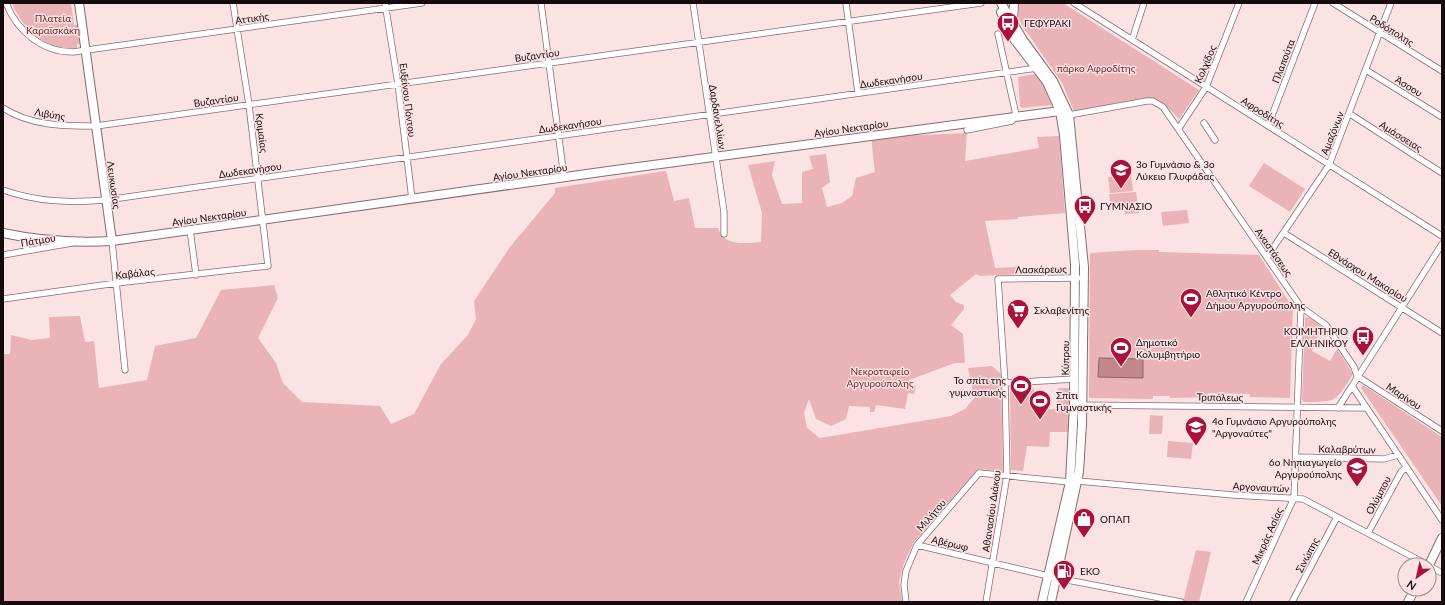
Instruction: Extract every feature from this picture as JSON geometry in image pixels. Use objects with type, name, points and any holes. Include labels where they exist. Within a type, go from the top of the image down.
[{"type":"street","points":[[6,3],[20,26],[35,41],[56,50],[66,52],[85,50]]},
{"type":"street","name":"Λευκωσίας","points":[[79,3],[112,241],[125,370]]},
{"type":"street","name":"Κριμαίας","points":[[233,3],[249,104],[264,220],[268,266]]},
{"type":"street","name":"Αττικής","points":[[85,50],[237,29],[386,6],[422,3]]},
{"type":"street","points":[[541,3],[564,177]]},
{"type":"street","name":"Δαρδανελλίων","points":[[693,3],[708,115],[724,212],[724,234]]},
{"type":"street","points":[[846,3],[858,93]]},
{"type":"street","name":"Βυζαντίου","points":[[96,126],[981,3]]},
{"type":"street","name":"Κύπρου","points":[[1000,3],[1023,40],[1053,81],[1069,115],[1077,189],[1084,278],[1074,481],[1053,577],[1051,602]]},
{"type":"street","name":"Κύπρου","points":[[1000,3],[1004,18],[1014,39],[1037,68],[1050,88],[1060,111],[1064,135],[1075,278],[1075,379],[1078,405]]},
{"type":"street","points":[[1013,23],[1014,3]]},
{"type":"street","name":"Αφροδίτης","points":[[1074,3],[1442,236]]},
{"type":"street","points":[[1132,40],[1144,3]]},
{"type":"street","name":"Κολχίδος","points":[[1179,128],[1206,87],[1239,3]]},
{"type":"street","name":"Πλαπούτα","points":[[1268,126],[1315,3]]},
{"type":"street","name":"Ροδόπολης","points":[[1333,3],[1442,71]]},
{"type":"street","name":"Αμαζόνων","points":[[1267,257],[1329,165],[1350,114],[1391,3]]},
{"type":"street","name":"Ευξείνου Πόντου","points":[[386,6],[398,84],[412,199]]},
{"type":"street","points":[[967,130],[1012,121],[1016,115],[998,34]]},
{"type":"street","name":"Δωδεκανήσου","points":[[3,190],[22,196],[59,202],[106,200],[1037,68]]},
{"type":"street","name":"Άσσου","points":[[1366,70],[1442,117]]},
{"type":"street","points":[[1060,111],[1069,115],[1109,106],[1153,101],[1163,107],[1179,128]]},
{"type":"street","name":"Λιβύης","points":[[3,108],[14,114],[37,122],[63,126],[96,126]]},
{"type":"street","name":"Αγίου Νεκταρίου","points":[[3,233],[27,238],[76,242],[112,241],[1016,115],[1060,111]]},
{"type":"street","name":"Αμάσσειας","points":[[1350,114],[1442,172]]},
{"type":"street","points":[[1204,123],[1215,140]]},
{"type":"street","name":"Αναστάσεως","points":[[1179,128],[1301,307],[1326,325],[1354,366],[1357,376]]},
{"type":"street","points":[[190,229],[196,275]]},
{"type":"street","name":"Εθνάρχου Μακαρίου","points":[[1284,233],[1442,333]]},
{"type":"street","points":[[26,251],[27,238]]},
{"type":"street","name":"Πάτμου","points":[[3,255],[76,242]]},
{"type":"street","points":[[1338,408],[1442,244]]},
{"type":"street","name":"Καβάλας","points":[[3,299],[117,283],[268,266]]},
{"type":"street","name":"Λασκάρεως","points":[[998,279],[1084,278]]},
{"type":"street","name":"Αθανασίου Διάκου","points":[[986,602],[1007,475],[1006,383],[998,279]]},
{"type":"street","name":"Μικράς Ασίας","points":[[1246,602],[1294,498],[1301,307]]},
{"type":"street","name":"Μαρίνου","points":[[1357,376],[1442,431]]},
{"type":"street","points":[[1006,383],[1075,379]]},
{"type":"street","points":[[1352,386],[1442,520]]},
{"type":"street","name":"Τριπόλεως","points":[[1078,405],[1366,408]]},
{"type":"street","name":"Καλαβρύτων","points":[[1296,457],[1384,459],[1398,455]]},
{"type":"street","name":"Ολύμπου","points":[[1368,533],[1401,472],[1406,468]]},
{"type":"street","name":"Μιλήτου","points":[[906,602],[904,585],[906,571],[917,545],[979,473],[1007,475]]},
{"type":"street","name":"Αργοναυτών","points":[[1007,475],[1233,495],[1303,499],[1414,557]]},
{"type":"street","name":"Σινώπης","points":[[1292,602],[1337,517]]},
{"type":"street","points":[[1433,557],[1442,538]]},
{"type":"street","name":"Αβέρωφ","points":[[917,545],[1053,577],[1181,602]]},
{"type":"street","name":"Κύπρου","points":[[1042,602],[1053,577]]},
{"type":"green space","name":"Πλατεία Καραϊσκάκη","points":[[12,3],[71,3],[74,25],[78,25],[80,44],[77,44],[77,48],[66,48],[56,46],[37,37],[23,22]]},
{"type":"green space","name":"πάρκο Αφροδίτης","points":[[1019,3],[1063,3],[1199,90],[1179,119],[1164,105],[1156,100],[1145,98],[1074,111],[1062,83],[1022,25],[1019,19]]},
{"type":"green space","points":[[1036,74],[1045,88],[1052,105],[1022,108],[1020,106],[1018,77]]},
{"type":"green space","name":"Νεκροταφείο Αργυρούπολης","points":[[967,133],[965,161],[1039,148],[1037,137],[1059,136],[1065,213],[1018,217],[1018,219],[985,221],[995,268],[1017,267],[1018,274],[980,276],[976,274],[950,295],[956,302],[964,305],[964,309],[951,325],[963,334],[965,363],[955,363],[909,380],[909,384],[916,386],[914,394],[908,393],[905,409],[876,405],[874,412],[870,412],[870,407],[849,406],[846,419],[831,426],[816,419],[809,399],[804,413],[807,428],[820,438],[951,416],[965,409],[974,398],[968,368],[992,366],[1001,374],[1003,471],[978,469],[914,542],[904,563],[899,582],[902,602],[3,602],[3,354],[10,354],[11,335],[32,340],[50,338],[49,317],[80,316],[85,342],[94,341],[99,388],[147,380],[155,346],[196,338],[221,290],[274,285],[278,298],[258,338],[276,363],[283,383],[302,402],[380,406],[391,424],[414,414],[441,364],[468,335],[476,319],[474,301],[510,247],[555,193],[555,188],[666,171],[674,201],[689,198],[695,228],[718,228],[721,234],[730,241],[742,243],[761,242],[762,213],[748,165],[775,161],[772,175],[782,204],[802,203],[802,172],[813,169],[809,156],[826,154],[830,182],[822,188],[827,207],[842,203],[852,196],[856,178],[875,172],[871,137]]},
{"type":"green space","points":[[1264,163],[1305,189],[1290,212],[1249,186]]},
{"type":"green space","points":[[1131,175],[1133,191],[1110,193],[1108,177]]},
{"type":"green space","points":[[1136,192],[1139,213],[1125,214],[1124,202],[1111,204],[1109,194]]},
{"type":"green space","points":[[1187,210],[1189,223],[1163,226],[1161,212]]},
{"type":"green space","name":"Αθλητικό Κέντρο Δήμου Αργυρούπολης","points":[[1137,250],[1259,255],[1293,308],[1290,398],[1250,397],[1250,394],[1208,393],[1208,397],[1170,398],[1170,396],[1153,396],[1153,399],[1089,398],[1090,253]]},
{"type":"green space","points":[[1305,317],[1312,318],[1325,330],[1323,333],[1319,334],[1312,351],[1330,361],[1337,349],[1353,374],[1339,395],[1330,401],[1304,402],[1302,400]]},
{"type":"green space","points":[[1363,385],[1442,437],[1442,506],[1361,388]]},
{"type":"green space","name":"Σπίτι Γυμναστικής","points":[[1058,388],[1070,388],[1069,432],[1050,432],[1049,447],[1027,446],[1023,471],[1011,470],[1010,390],[1034,389],[1034,410],[1057,409]]},
{"type":"green space","points":[[1150,415],[1163,416],[1162,434],[1149,434]]},
{"type":"green space","points":[[1168,441],[1193,443],[1191,459],[1167,457]]},
{"type":"green space","points":[[1196,550],[1211,552],[1199,602],[1183,602]]},
{"type":"shaded area","name":"Δημοτικό Κολυμβητήριο","points":[[1099,358],[1143,359],[1143,378],[1098,377]]},
{"type":"place","name":"ΓΕΦΥΡΑΚΙ","points":[[1008,42]]},
{"type":"place","name":"3ο Γυμνάσιο & 3ο Λύκειο Γλυφάδας","points":[[1121,190]]},
{"type":"place","name":"ΓΥΜΝΑΣΙΟ","points":[[1085,226]]},
{"type":"place","name":"Αθλητικό Κέντρο Δήμου Αργυρούπολης","points":[[1191,318]]},
{"type":"place","name":"Σκλαβενίτης","points":[[1018,330]]},
{"type":"place","name":"ΚΟΙΜΗΤΗΡΙΟ ΕΛΛΗΝΙΚΟΥ","points":[[1363,356]]},
{"type":"place","name":"Δημοτικό Κολυμβητήριο","points":[[1121,368]]},
{"type":"place","name":"Το σπίτι της γυμναστικής","points":[[1021,406]]},
{"type":"place","name":"Σπίτι Γυμναστικής","points":[[1040,420]]},
{"type":"place","name":"4ο Γυμνάσιο Αργυρούπολης \"Αργοναύτες\"","points":[[1196,446]]},
{"type":"place","name":"6ο Νηπιαγωγείο Αργυρούπολης","points":[[1357,488]]},
{"type":"place","name":"ΟΠΑΠ","points":[[1084,538]]},
{"type":"place","name":"ΕΚΟ","points":[[1064,590]]}]
